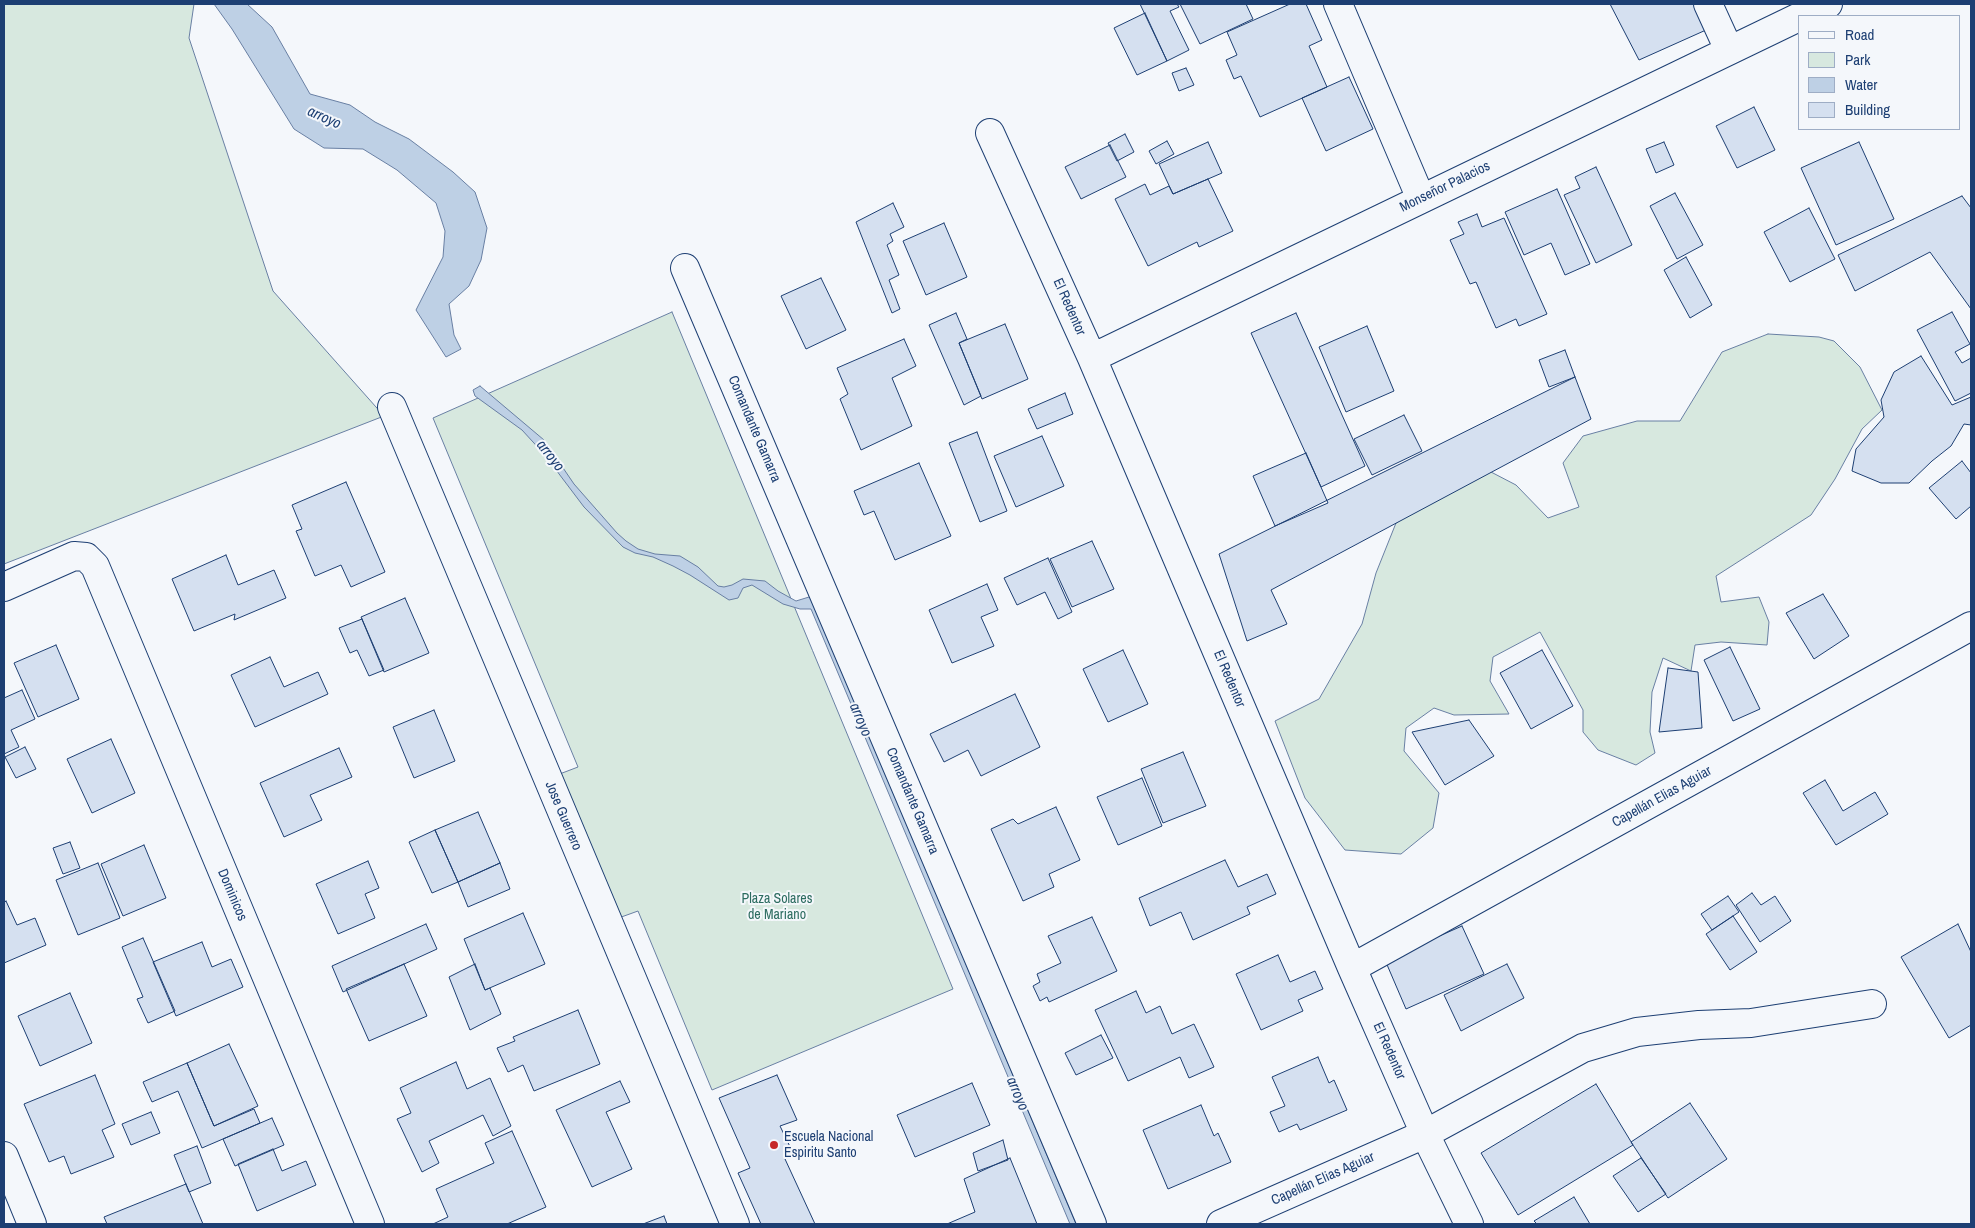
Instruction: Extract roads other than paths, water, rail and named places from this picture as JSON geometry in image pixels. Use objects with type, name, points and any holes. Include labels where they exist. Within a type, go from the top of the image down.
[{"type":"street","points":[[1338,4],[1421,198]]},
{"type":"street","points":[[1708,4],[1728,50]]},
{"type":"street","name":"Monseñor Palacios","points":[[1804,15],[1828,4]]},
{"type":"street","name":"Monseñor Palacios","points":[[1092,358],[1798,18]]},
{"type":"street","name":"El Redentor","points":[[990,133],[1092,358],[1352,968],[1425,1134],[1469,1224]]},
{"type":"street","name":"Comandante Gamarra","points":[[685,268],[1092,1224]]},
{"type":"street","name":"Jose Guerrero","points":[[392,407],[735,1224]]},
{"type":"street","name":"Dominicos","points":[[4,588],[74,556],[86,557],[95,566],[370,1224]]},
{"type":"street","name":"Capellán Elias Aguiar","points":[[1352,968],[1971,626]]},
{"type":"street","name":"Capellán Elias Aguiar","points":[[1221,1224],[1425,1134],[1584,1048],[1637,1032],[1699,1025],[1751,1023],[1872,1004]]},
{"type":"street","points":[[4,1156],[32,1224]]},
{"type":"water","name":"arroyo","points":[[214,4],[247,4],[272,27],[310,94],[350,105],[375,122],[409,139],[453,172],[475,192],[487,228],[481,260],[469,286],[449,304],[454,335],[461,349],[446,357],[416,310],[443,257],[445,231],[436,203],[397,170],[363,149],[324,148],[294,129],[232,29]]},
{"type":"water","name":"arroyo","points":[[480,386],[544,440],[574,484],[617,533],[638,549],[655,554],[680,556],[698,567],[718,586],[732,585],[743,579],[765,581],[796,601],[809,597],[812,600],[1076,1224],[1070,1224],[811,609],[800,609],[783,604],[752,585],[743,588],[738,598],[729,600],[673,566],[623,547],[584,507],[544,454],[522,430],[475,396],[473,390]]},
{"type":"place","name":"Escuela Nacional Espiritu Santo","points":[[774,1145]]},
{"type":"park label","name":"Plaza Solares de Mariano","points":[[777,908]]}]
